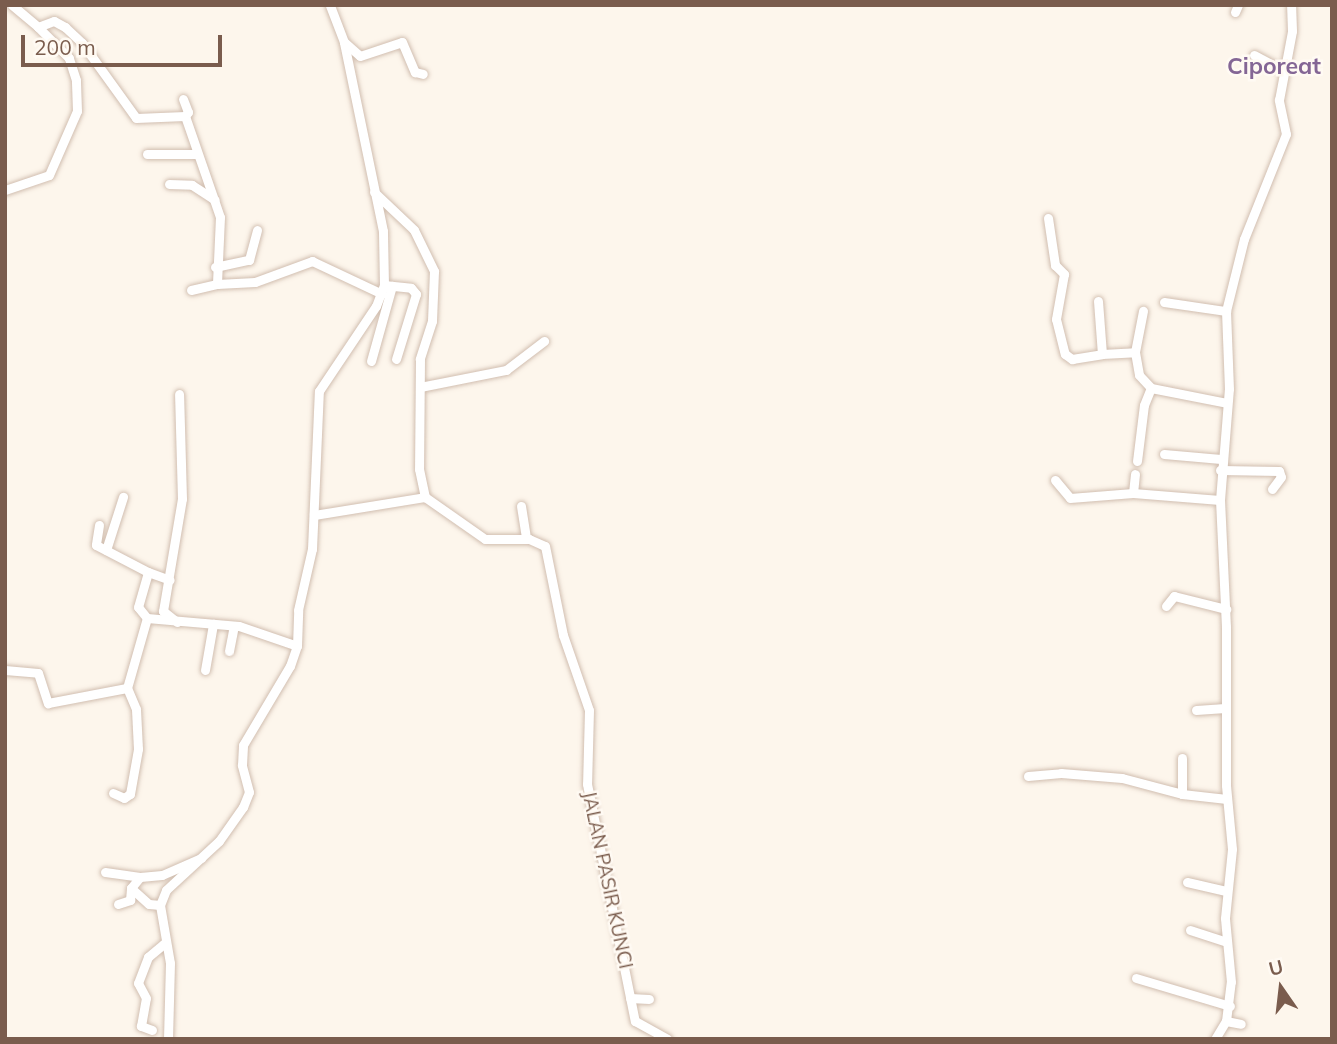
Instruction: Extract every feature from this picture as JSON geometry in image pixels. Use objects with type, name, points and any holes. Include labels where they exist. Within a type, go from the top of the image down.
[{"type":"street","points":[[5,190],[49,175],[77,111],[76,80],[69,58],[12,5]]},
{"type":"street","points":[[330,5],[344,42],[383,231],[386,288],[371,361]]},
{"type":"street","points":[[1219,1037],[1230,1006],[1226,891],[1232,849],[1227,799],[1226,609],[1220,500],[1220,470],[1227,403],[1226,311],[1244,239],[1286,134],[1279,100],[1291,5]]},
{"type":"street","points":[[38,27],[57,22],[82,43],[136,118],[185,116]]},
{"type":"street","points":[[344,42],[360,56],[402,42],[415,72],[423,74]]},
{"type":"street","points":[[1254,55],[1284,71]]},
{"type":"street","points":[[183,99],[196,154],[217,202],[217,284]]},
{"type":"street","points":[[147,154],[196,154]]},
{"type":"street","points":[[169,184],[192,185],[217,202]]},
{"type":"street","points":[[373,191],[414,230],[434,271],[432,321],[420,359],[419,470],[425,496],[485,539],[526,538],[521,506]]},
{"type":"street","points":[[1048,218],[1055,265],[1064,274],[1056,319],[1065,354],[1072,359],[1135,352]]},
{"type":"street","points":[[215,268],[249,260],[257,230]]},
{"type":"street","points":[[191,290],[217,284],[255,282],[312,261],[386,288],[411,288],[416,294],[396,359]]},
{"type":"street","points":[[168,1039],[170,973],[160,905],[166,890],[203,858],[243,807],[249,792],[242,765],[243,745],[297,646],[298,610],[311,555],[314,515],[312,457],[319,391],[386,288]]},
{"type":"street","points":[[1098,301],[1102,354]]},
{"type":"street","points":[[1164,302],[1226,311]]},
{"type":"street","points":[[1143,312],[1135,352],[1139,375],[1151,388],[1227,403]]},
{"type":"street","points":[[420,387],[506,370],[544,341]]},
{"type":"street","points":[[1137,461],[1143,405],[1151,388]]},
{"type":"street","points":[[177,622],[163,611],[182,499],[179,394]]},
{"type":"street","points":[[1164,454],[1221,459]]},
{"type":"street","points":[[1220,470],[1279,471],[1281,477],[1272,489]]},
{"type":"street","points":[[1132,493],[1135,474]]},
{"type":"street","points":[[1055,480],[1070,498],[1132,493],[1220,500]]},
{"type":"street","points":[[314,515],[425,496]]},
{"type":"street","points":[[106,550],[123,497]]},
{"type":"street","points":[[99,524],[96,545],[148,572],[170,580]]},
{"type":"street","name":"JALAN PASIR KUNCI","points":[[526,538],[541,543],[547,552],[563,635],[589,710],[587,784],[635,1021],[666,1038]]},
{"type":"street","points":[[148,572],[138,607],[147,618],[234,626],[297,646]]},
{"type":"street","points":[[1166,606],[1174,596],[1226,609]]},
{"type":"street","points":[[113,793],[128,797],[138,749],[136,709],[127,688],[147,618]]},
{"type":"street","points":[[205,670],[213,624]]},
{"type":"street","points":[[229,651],[234,626]]},
{"type":"street","points":[[5,670],[38,673],[48,703],[127,688]]},
{"type":"street","points":[[1196,710],[1225,708]]},
{"type":"street","points":[[1181,794],[1182,758]]},
{"type":"street","points":[[1028,776],[1061,773],[1122,778],[1181,794],[1227,799]]},
{"type":"street","points":[[105,872],[140,877],[162,874],[203,858]]},
{"type":"street","points":[[118,904],[130,900],[131,888],[140,877]]},
{"type":"street","points":[[1187,881],[1226,891]]},
{"type":"street","points":[[131,888],[149,904],[160,905]]},
{"type":"street","points":[[1190,930],[1226,942]]},
{"type":"street","points":[[152,1030],[141,1026],[146,1000],[138,984],[148,957],[166,942]]},
{"type":"street","points":[[1136,978],[1230,1006]]},
{"type":"street","points":[[630,998],[649,999]]},
{"type":"street","points":[[1226,1021],[1241,1024]]},
{"type":"street","points":[[664,1024],[666,1038]]},
{"type":"district","name":"Ciporeat","points":[[1274,66]]}]
